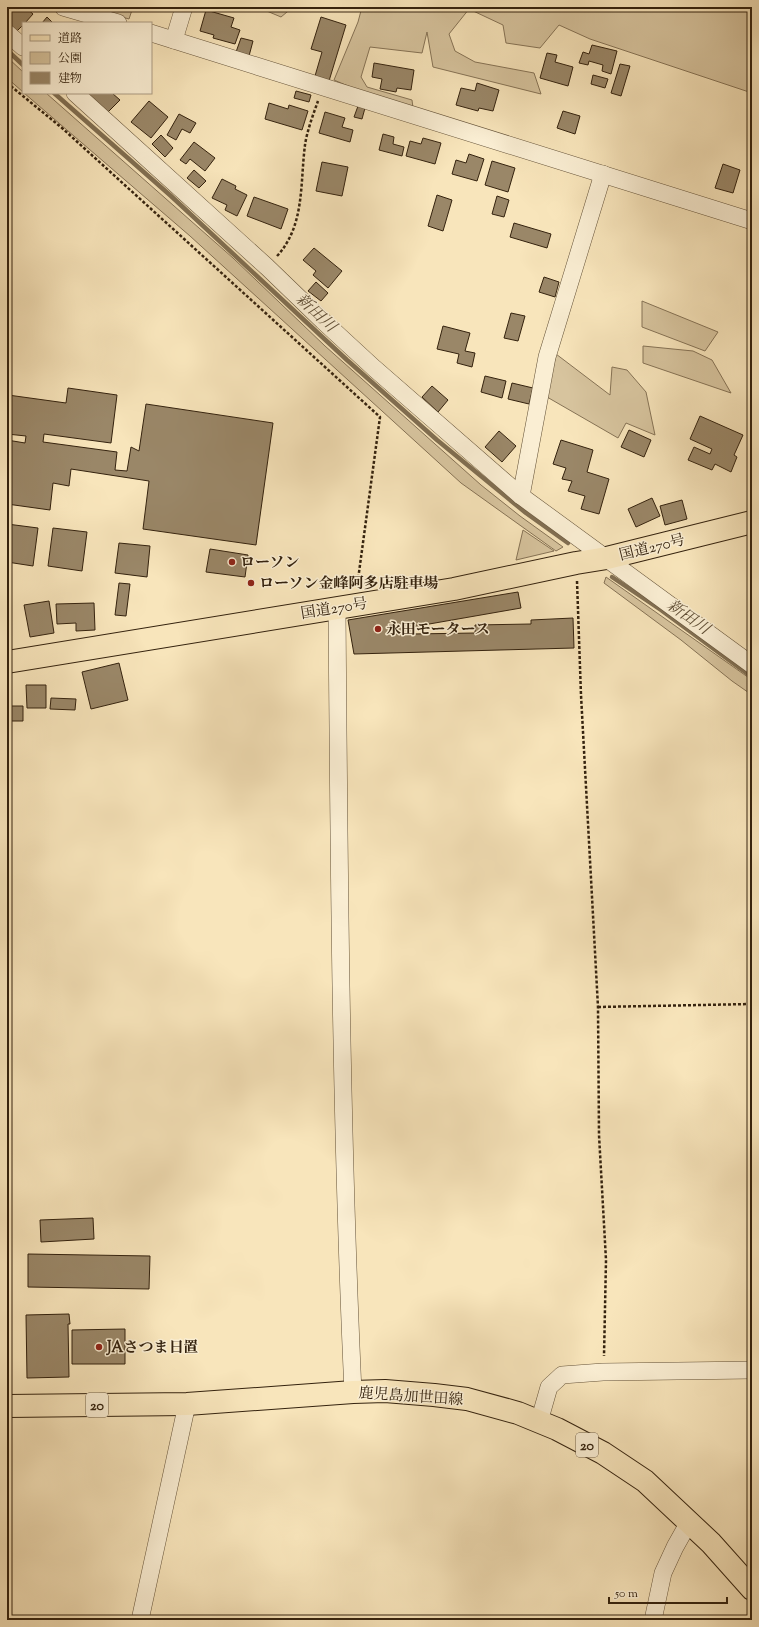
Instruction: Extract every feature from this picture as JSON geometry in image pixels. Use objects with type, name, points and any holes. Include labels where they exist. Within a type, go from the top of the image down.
[{"type":"main road","name":"国道270号","points":[[7,662],[454,588],[607,558],[752,522]]},
{"type":"main road","name":"鹿児島加世田線","points":[[7,1406],[187,1404],[385,1391],[467,1399],[518,1413],[558,1429],[603,1453],[645,1481],[711,1543],[752,1589]]},
{"type":"street","points":[[63,7],[115,22]]},
{"type":"street","points":[[174,40],[184,7]]},
{"type":"street","points":[[7,33],[22,46]]},
{"type":"street","points":[[152,33],[322,85],[752,221]]},
{"type":"street","points":[[75,94],[267,267],[357,352],[521,496],[752,665]]},
{"type":"street","points":[[521,496],[548,357],[603,174]]},
{"type":"street","points":[[346,606],[339,845],[349,1304],[353,1392]]},
{"type":"street","points":[[539,1422],[549,1387],[562,1375],[603,1372],[752,1370]]},
{"type":"street","points":[[140,1620],[187,1404]]},
{"type":"street","points":[[653,1620],[663,1573],[689,1522]]},
{"type":"path","points":[[7,83],[62,128],[380,418],[346,606]]},
{"type":"path","points":[[267,267],[282,251],[295,227],[303,177],[305,145],[322,85]]},
{"type":"path","points":[[576,563],[581,695],[598,1007],[599,1135],[606,1260],[603,1372]]},
{"type":"path","points":[[598,1007],[752,1004]]},
{"type":"green space","points":[[87,7],[133,7],[129,19]]},
{"type":"green space","points":[[244,7],[293,7],[281,17],[262,9]]},
{"type":"green space","points":[[362,7],[752,7],[752,93],[590,39],[559,25],[540,48],[506,43],[503,25],[469,9],[449,34],[455,51],[475,62],[534,73],[541,94],[433,67],[427,32],[422,53],[370,47],[361,77],[367,87],[412,100],[413,108],[355,89],[334,80],[358,22]]},
{"type":"green space","points":[[7,57],[22,71],[22,91],[7,78]]},
{"type":"green space","points":[[25,94],[47,94],[233,258],[325,346],[481,485],[520,516],[563,547],[556,551],[461,483],[190,236]]},
{"type":"green space","points":[[642,301],[718,332],[705,351],[642,327]]},
{"type":"green space","points":[[643,346],[693,351],[712,360],[731,393],[643,363]]},
{"type":"green space","points":[[556,354],[610,395],[612,367],[627,370],[646,392],[655,435],[626,423],[618,438],[547,397]]},
{"type":"green space","points":[[523,530],[554,551],[516,560]]},
{"type":"green space","points":[[606,577],[752,680],[752,695],[604,583]]},
{"type":"building","points":[[7,7],[25,7],[33,14],[26,22],[22,22],[22,26],[17,31],[7,21]]},
{"type":"building","points":[[206,10],[234,18],[231,27],[240,30],[235,44],[213,38],[214,35],[200,31]]},
{"type":"building","points":[[47,17],[52,22],[43,22]]},
{"type":"building","points":[[321,17],[346,25],[329,81],[315,76],[322,52],[311,49]]},
{"type":"building","points":[[241,38],[253,41],[249,56],[236,52]]},
{"type":"building","points":[[592,45],[617,51],[611,74],[602,71],[603,65],[589,61],[588,65],[579,63],[583,52],[589,54]]},
{"type":"building","points":[[547,53],[557,55],[555,62],[573,67],[568,86],[540,78]]},
{"type":"building","points":[[374,63],[414,70],[411,90],[397,88],[396,92],[380,89],[382,79],[372,77]]},
{"type":"building","points":[[620,64],[630,66],[621,96],[611,93]]},
{"type":"building","points":[[593,75],[608,79],[605,88],[591,84]]},
{"type":"building","points":[[477,83],[499,90],[493,111],[479,108],[478,111],[456,105],[461,88],[475,91]]},
{"type":"building","points":[[296,91],[311,95],[309,102],[294,98]]},
{"type":"building","points":[[88,94],[113,94],[120,100],[108,112]]},
{"type":"building","points":[[149,101],[168,117],[151,138],[131,122]]},
{"type":"building","points":[[269,103],[288,109],[289,105],[308,111],[302,130],[265,119]]},
{"type":"building","points":[[358,106],[365,108],[362,119],[354,117]]},
{"type":"building","points":[[563,111],[580,116],[575,134],[557,128]]},
{"type":"building","points":[[325,112],[345,118],[342,127],[353,130],[350,142],[319,133]]},
{"type":"building","points":[[179,114],[196,123],[190,133],[182,129],[176,140],[167,135]]},
{"type":"building","points":[[383,134],[394,137],[393,144],[404,147],[402,156],[379,150]]},
{"type":"building","points":[[161,135],[173,148],[165,157],[152,144]]},
{"type":"building","points":[[423,138],[441,143],[435,164],[406,156],[410,141],[421,144]]},
{"type":"building","points":[[194,142],[215,158],[205,171],[190,159],[186,164],[180,160]]},
{"type":"building","points":[[469,154],[484,159],[477,181],[452,174],[456,160],[466,163]]},
{"type":"building","points":[[492,161],[515,168],[508,192],[485,185]]},
{"type":"building","points":[[322,162],[348,167],[342,196],[316,191]]},
{"type":"building","points":[[723,164],[740,170],[733,193],[715,188]]},
{"type":"building","points":[[194,170],[206,181],[199,188],[187,178]]},
{"type":"building","points":[[222,179],[236,186],[235,189],[247,195],[237,216],[225,210],[227,205],[212,198]]},
{"type":"building","points":[[437,195],[452,200],[443,231],[428,226]]},
{"type":"building","points":[[497,196],[509,200],[504,217],[492,214]]},
{"type":"building","points":[[254,197],[288,209],[281,229],[247,216]]},
{"type":"building","points":[[514,223],[551,234],[547,248],[510,237]]},
{"type":"building","points":[[314,248],[342,271],[328,288],[313,275],[316,271],[303,260]]},
{"type":"building","points":[[544,277],[559,282],[555,297],[539,292]]},
{"type":"building","points":[[316,282],[328,293],[321,301],[308,291]]},
{"type":"building","points":[[511,313],[525,316],[518,341],[504,338]]},
{"type":"building","points":[[443,326],[470,333],[465,351],[475,353],[472,367],[457,363],[459,354],[437,349]]},
{"type":"building","points":[[485,376],[506,381],[502,398],[481,392]]},
{"type":"building","points":[[7,380],[10,381],[8,395],[66,403],[68,388],[117,395],[111,443],[44,434],[43,442],[117,452],[115,470],[127,471],[131,447],[139,451],[146,404],[273,423],[256,545],[143,529],[149,481],[71,469],[69,486],[53,483],[50,510],[7,504],[7,440],[25,443],[26,436],[7,434]]},
{"type":"building","points":[[512,383],[533,388],[529,404],[508,399]]},
{"type":"building","points":[[432,386],[448,400],[438,412],[422,397]]},
{"type":"building","points":[[700,416],[743,435],[734,455],[737,457],[731,472],[715,464],[712,470],[688,460],[694,447],[710,454],[712,449],[690,439]]},
{"type":"building","points":[[629,430],[651,440],[644,457],[621,447]]},
{"type":"building","points":[[499,431],[516,446],[502,462],[485,447]]},
{"type":"building","points":[[561,440],[593,450],[587,472],[609,479],[599,514],[581,509],[585,496],[568,491],[572,481],[562,479],[566,468],[553,464]]},
{"type":"building","points":[[652,498],[660,516],[636,527],[628,509]]},
{"type":"building","points":[[682,500],[687,519],[665,525],[660,506]]},
{"type":"building","points":[[7,524],[38,528],[33,566],[7,562]]},
{"type":"building","points":[[53,528],[87,532],[82,571],[48,566]]},
{"type":"building","points":[[119,543],[150,546],[147,577],[115,573]]},
{"type":"building","points":[[210,549],[248,555],[245,577],[206,572]]},
{"type":"building","points":[[119,583],[130,584],[126,616],[115,615]]},
{"type":"building","points":[[518,592],[521,608],[412,627],[412,634],[475,633],[475,625],[531,624],[531,620],[573,618],[574,648],[354,654],[348,620]]},
{"type":"building","points":[[49,601],[54,633],[30,637],[24,605]]},
{"type":"building","points":[[94,603],[95,630],[76,631],[76,623],[57,624],[56,604]]},
{"type":"building","points":[[119,663],[128,700],[91,709],[82,672]]},
{"type":"building","points":[[26,685],[46,685],[46,708],[27,708]]},
{"type":"building","points":[[7,695],[11,695],[11,706],[23,706],[23,721],[7,721]]},
{"type":"building","points":[[51,698],[76,699],[75,710],[50,709]]},
{"type":"building","points":[[93,1218],[94,1239],[41,1242],[40,1220]]},
{"type":"building","points":[[28,1254],[150,1256],[149,1289],[28,1287]]},
{"type":"building","points":[[69,1314],[69,1377],[27,1378],[26,1315]]},
{"type":"building","name":"JAさつま日置","points":[[125,1329],[125,1364],[72,1364],[72,1330]]},
{"type":"waterway","name":"新田川","points":[[7,50],[22,64]]},
{"type":"waterway","name":"新田川","points":[[55,94],[171,196],[347,360],[437,440],[526,513],[568,543]]},
{"type":"waterway","name":"新田川","points":[[612,577],[661,610],[752,677]]},
{"type":"place","name":"ローソン","points":[[232,562]]},
{"type":"place","name":"ローソン金峰阿多店駐車場","points":[[251,583]]},
{"type":"place","name":"永田モータース","points":[[378,629]]},
{"type":"place","name":"JAさつま日置","points":[[99,1347]]}]
